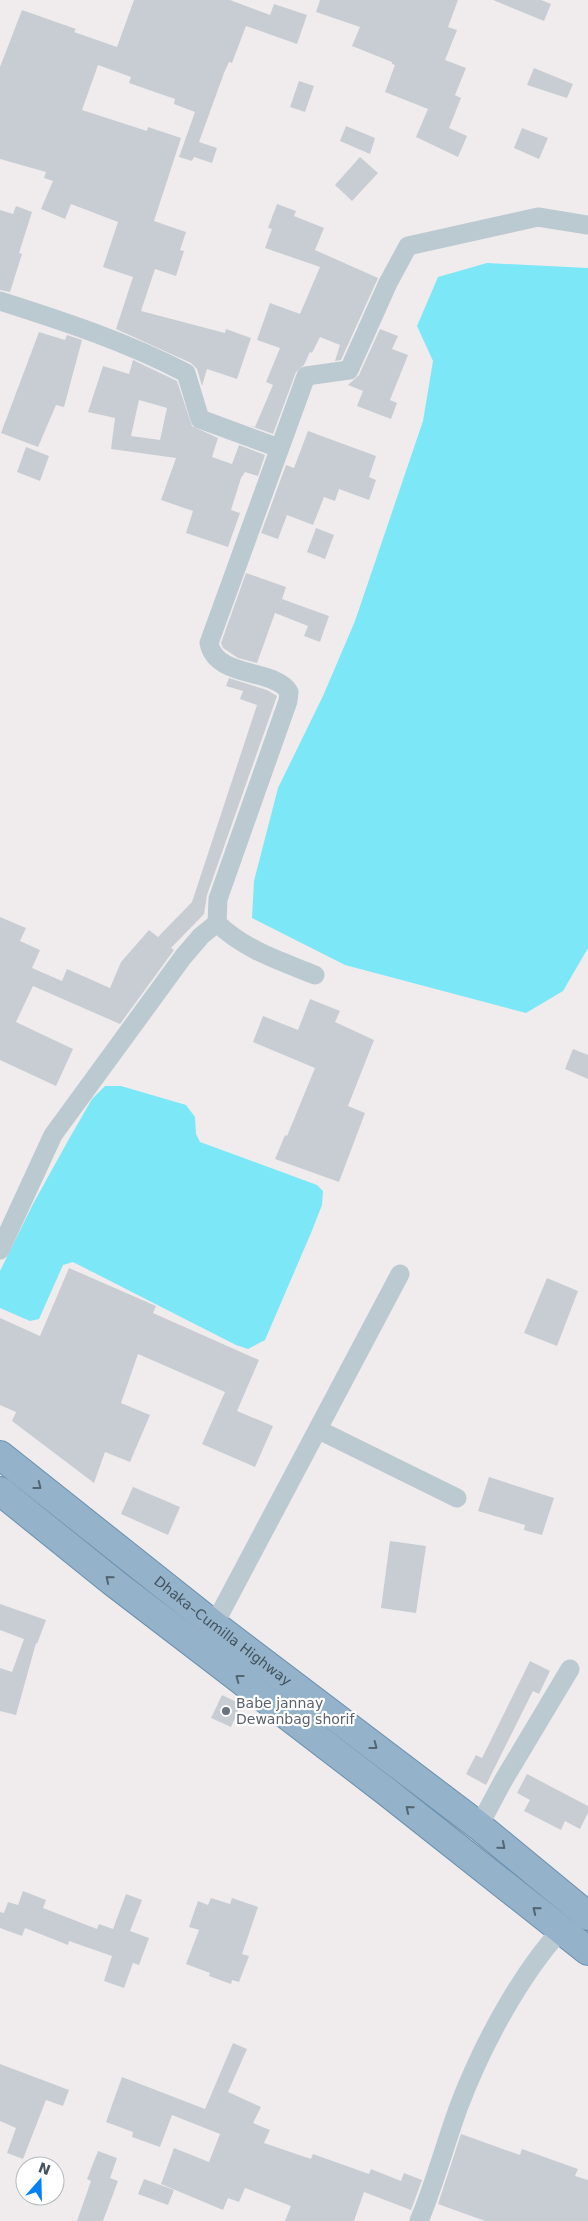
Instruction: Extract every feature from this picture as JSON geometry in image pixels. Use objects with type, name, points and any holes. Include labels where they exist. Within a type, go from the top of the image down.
[{"type":"highway","name":"Dhaka–Cumilla Highway","points":[[0,1455],[214,1625],[479,1826],[588,1916]]},
{"type":"highway","name":"Dhaka–Cumilla Highway","points":[[0,1491],[113,1582],[388,1792],[588,1951]]},
{"type":"street","points":[[0,1250],[38,1163],[73,1105],[183,957],[200,936],[216,923],[218,899],[288,701],[289,692],[279,684],[234,668],[214,658],[209,643],[306,376],[349,370],[388,283],[408,246],[538,217],[588,224]]},
{"type":"street","points":[[0,301],[41,314],[155,357],[186,373],[200,419],[279,448]]},
{"type":"street","points":[[216,923],[232,937],[257,952],[315,975]]},
{"type":"street","points":[[214,1625],[400,1274]]},
{"type":"street","points":[[319,1430],[457,1498]]},
{"type":"street","points":[[479,1826],[503,1781],[570,1669]]},
{"type":"street","points":[[419,2221],[436,2180],[459,2106],[494,2030],[539,1954],[561,1930]]},
{"type":"water","points":[[487,263],[588,268],[588,948],[563,991],[526,1013],[345,965],[252,918],[254,881],[278,788],[323,696],[355,621],[423,421],[433,361],[417,326],[438,277]]},
{"type":"water","points":[[105,1086],[121,1086],[186,1105],[195,1117],[196,1134],[200,1142],[317,1185],[323,1191],[322,1205],[265,1340],[248,1349],[236,1345],[73,1262],[63,1265],[39,1319],[30,1321],[0,1308],[0,1271],[33,1204],[69,1139],[92,1099]]},
{"type":"building","points":[[134,0],[230,0],[270,15],[274,4],[307,15],[297,44],[246,26],[232,63],[229,62],[224,73],[199,142],[217,148],[212,163],[194,157],[192,161],[179,157],[195,112],[174,104],[175,99],[129,83],[131,77],[98,65],[82,110],[147,131],[148,127],[181,138],[154,221],[186,232],[180,250],[184,251],[176,276],[155,269],[141,311],[225,333],[226,329],[251,338],[237,379],[207,369],[202,386],[197,369],[191,363],[116,329],[133,277],[103,267],[118,222],[71,204],[65,219],[41,209],[53,181],[44,178],[46,172],[0,159],[0,67],[22,10],[76,29],[74,32],[117,47]]},
{"type":"building","points":[[320,0],[458,0],[448,27],[457,30],[445,60],[466,68],[455,95],[461,98],[449,128],[467,136],[458,157],[416,137],[428,109],[385,92],[395,65],[392,62],[352,46],[360,27],[316,12]]},
{"type":"building","points":[[493,0],[541,0],[551,4],[544,21]]},
{"type":"building","points":[[534,68],[573,84],[567,98],[527,85]]},
{"type":"building","points":[[299,81],[314,86],[305,112],[290,107]]},
{"type":"building","points":[[346,126],[375,138],[370,154],[340,141]]},
{"type":"building","points":[[522,128],[548,138],[539,159],[514,148]]},
{"type":"building","points":[[360,157],[378,173],[352,201],[335,185]]},
{"type":"building","points":[[277,204],[296,211],[294,216],[324,228],[315,250],[378,278],[341,360],[335,361],[340,345],[320,337],[304,365],[296,372],[273,434],[248,425],[255,427],[273,385],[266,382],[280,348],[257,340],[270,303],[300,314],[320,267],[265,248],[272,229],[268,228]]},
{"type":"building","points":[[16,206],[32,212],[19,253],[22,254],[10,292],[0,290],[0,210],[13,214]]},
{"type":"building","points":[[380,329],[398,336],[392,349],[408,355],[390,400],[397,403],[391,419],[357,406],[363,391],[348,385],[359,375]]},
{"type":"building","points":[[39,332],[65,340],[67,335],[82,340],[64,407],[56,405],[38,447],[1,433]]},
{"type":"building","points":[[133,360],[177,381],[192,426],[218,438],[212,457],[232,464],[239,445],[265,455],[258,476],[245,472],[241,478],[231,510],[240,513],[228,547],[186,533],[193,511],[161,500],[176,458],[111,449],[115,418],[88,412],[103,366],[129,374]],"holes":[[[139,400],[167,408],[160,440],[131,436]]]},
{"type":"building","points":[[308,431],[376,456],[369,477],[376,480],[369,500],[339,489],[335,501],[324,497],[313,525],[287,515],[278,539],[261,533],[286,465],[294,468]]},
{"type":"building","points":[[26,447],[49,456],[40,481],[17,472]]},
{"type":"building","points":[[316,528],[334,535],[325,559],[307,552]]},
{"type":"building","points":[[246,573],[286,587],[282,599],[329,616],[320,642],[304,636],[308,626],[275,613],[257,663],[238,658],[223,648],[221,643]]},
{"type":"building","points":[[229,678],[267,690],[277,696],[207,895],[204,914],[171,948],[174,950],[120,1024],[33,986],[16,1022],[73,1049],[56,1086],[0,1060],[0,917],[26,928],[20,941],[40,950],[32,968],[62,981],[67,969],[110,988],[121,962],[149,930],[158,937],[192,902],[257,705],[240,699],[243,691],[226,686]]},
{"type":"building","points":[[310,999],[340,1011],[335,1022],[374,1040],[348,1106],[365,1113],[339,1182],[275,1159],[285,1135],[287,1136],[315,1068],[253,1042],[263,1016],[298,1030]]},
{"type":"building","points":[[573,1049],[588,1055],[588,1079],[565,1069]]},
{"type":"building","points":[[69,1268],[156,1306],[153,1313],[259,1360],[237,1411],[273,1426],[255,1467],[202,1444],[225,1392],[138,1354],[121,1403],[150,1415],[130,1462],[105,1452],[94,1483],[12,1421],[16,1412],[0,1405],[0,1318],[40,1336]]},
{"type":"building","points":[[547,1278],[578,1291],[557,1346],[524,1333]]},
{"type":"building","points":[[489,1477],[554,1498],[542,1535],[524,1530],[525,1525],[478,1511]]},
{"type":"building","points":[[133,1487],[180,1507],[168,1535],[121,1514]]},
{"type":"building","points":[[390,1541],[426,1546],[416,1613],[381,1608]]},
{"type":"building","points":[[0,1604],[46,1620],[36,1643],[16,1715],[0,1711],[0,1668],[12,1672],[24,1639],[0,1630]]},
{"type":"building","points":[[530,1661],[550,1671],[539,1694],[533,1691],[486,1785],[466,1774],[476,1755],[482,1758]]},
{"type":"building","name":"Babe jannay Dewanbag shorif","points":[[222,1695],[241,1704],[231,1727],[211,1718]]},
{"type":"building","points":[[527,1774],[588,1806],[588,1813],[580,1829],[565,1821],[561,1830],[524,1811],[530,1800],[517,1793]]},
{"type":"building","points":[[23,1891],[46,1900],[43,1908],[97,1929],[99,1924],[113,1929],[126,1894],[142,1900],[130,1931],[149,1938],[139,1965],[133,1963],[124,1988],[104,1981],[112,1956],[69,1941],[68,1945],[25,1928],[22,1936],[0,1928],[0,1912],[4,1913],[8,1902],[18,1905]]},
{"type":"building","points":[[211,1898],[230,1904],[232,1898],[258,1907],[242,1954],[249,1956],[239,1982],[232,1980],[231,1984],[209,1976],[210,1973],[186,1964],[199,1930],[189,1927],[198,1901],[208,1905]]},
{"type":"building","points":[[233,2043],[247,2049],[228,2092],[261,2107],[253,2123],[270,2130],[264,2143],[311,2159],[313,2154],[369,2174],[371,2169],[401,2181],[404,2173],[422,2180],[411,2210],[364,2192],[354,2221],[285,2221],[291,2206],[245,2188],[239,2202],[228,2198],[223,2210],[161,2184],[174,2148],[209,2162],[220,2134],[172,2115],[160,2147],[132,2137],[133,2132],[106,2122],[122,2077],[205,2109]]},
{"type":"building","points":[[0,2064],[69,2090],[63,2106],[46,2100],[24,2156],[15,2156],[7,2153],[16,2128],[0,2121]]},
{"type":"building","points":[[461,2134],[520,2155],[522,2149],[578,2169],[575,2176],[588,2180],[588,2221],[485,2221],[438,2204]]},
{"type":"building","points":[[98,2151],[117,2158],[110,2178],[118,2181],[103,2221],[77,2221],[91,2181],[87,2179]]},
{"type":"building","points":[[144,2179],[174,2190],[168,2205],[138,2194]]},
{"type":"place","name":"Babe jannay Dewanbag shorif","points":[[226,1711]]}]
